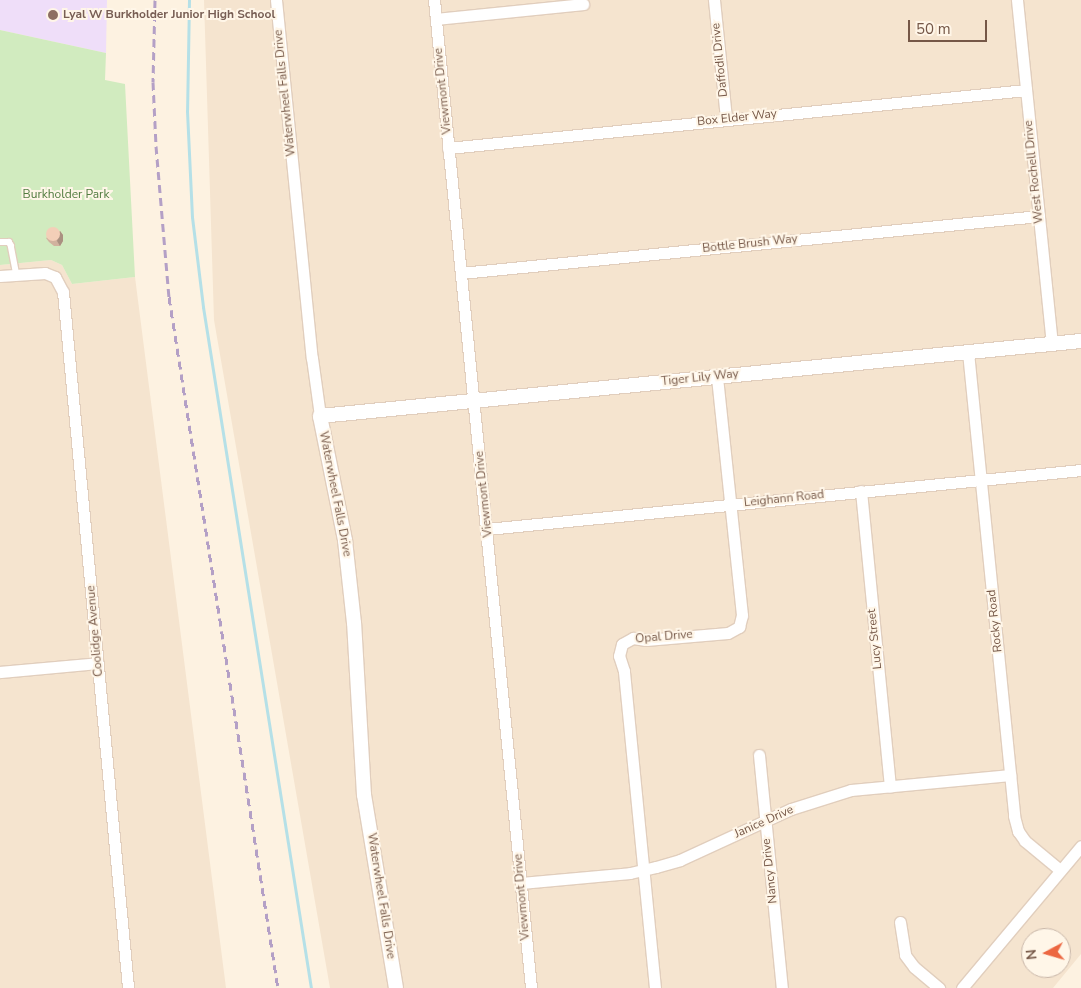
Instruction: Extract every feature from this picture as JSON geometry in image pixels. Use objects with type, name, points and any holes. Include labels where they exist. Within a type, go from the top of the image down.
[{"type":"street","name":"Waterwheel Falls Drive","points":[[276,0],[314,376],[320,416],[340,508],[347,559],[354,623],[364,795],[396,988]]},
{"type":"street","name":"Viewmont Drive","points":[[434,0],[531,988]]},
{"type":"street","name":"Daffodil Drive","points":[[714,0],[726,120]]},
{"type":"street","name":"West Rochell Drive","points":[[1017,0],[1052,344]]},
{"type":"street","points":[[436,19],[583,4]]},
{"type":"street","name":"Box Elder Way","points":[[448,148],[1026,90]]},
{"type":"street","name":"Bottle Brush Way","points":[[461,273],[1039,216]]},
{"type":"street","name":"Coolidge Avenue","points":[[17,275],[45,273],[55,277],[64,292],[128,988]]},
{"type":"street","points":[[0,276],[17,275]]},
{"type":"street","name":"Tiger Lily Way","points":[[320,416],[1081,341]]},
{"type":"street","name":"Rocky Road","points":[[968,352],[1014,816],[1018,831],[1025,840],[1060,870]]},
{"type":"street","name":"Opal Drive","points":[[655,988],[624,670],[619,656],[622,644],[633,638],[646,640],[728,633],[739,627],[742,616],[717,376]]},
{"type":"street","name":"Leighann Road","points":[[487,529],[1081,470]]},
{"type":"street","name":"Lucy Street","points":[[860,491],[890,787]]},
{"type":"street","points":[[0,672],[98,663]]},
{"type":"street","name":"Nancy Drive","points":[[759,755],[782,988]]},
{"type":"street","name":"Janice Drive","points":[[521,884],[643,871],[680,860],[791,809],[851,790],[1010,775]]},
{"type":"street","points":[[962,988],[1081,846]]},
{"type":"street","points":[[900,922],[905,955],[914,967],[939,988]]},
{"type":"lane","points":[[0,242],[9,242],[11,245],[17,275]]},
{"type":"shaded area","name":"Lyal W Burkholder Junior High School","points":[[0,0],[107,0],[106,53],[0,30]]},
{"type":"shaded area","points":[[204,0],[1081,0],[1081,954],[1071,966],[1071,928],[1021,928],[1021,978],[1061,978],[1053,988],[330,988],[214,320]]},
{"type":"shaded area","points":[[51,260],[62,265],[72,284],[135,277],[226,988],[0,988],[0,265]]},
{"type":"green space","name":"Burkholder Park","points":[[0,30],[106,53],[105,80],[125,84],[135,277],[72,284],[62,265],[51,260],[0,265]]},
{"type":"building","points":[[50,227],[56,227],[60,234],[56,241],[50,241],[46,237],[46,231]]},
{"type":"waterway","points":[[189,0],[187,111],[192,217],[203,307],[311,988]]},
{"type":"railway","points":[[155,0],[153,82],[156,146],[169,297],[278,988]]},
{"type":"place","name":"Lyal W Burkholder Junior High School","points":[[53,15]]}]
